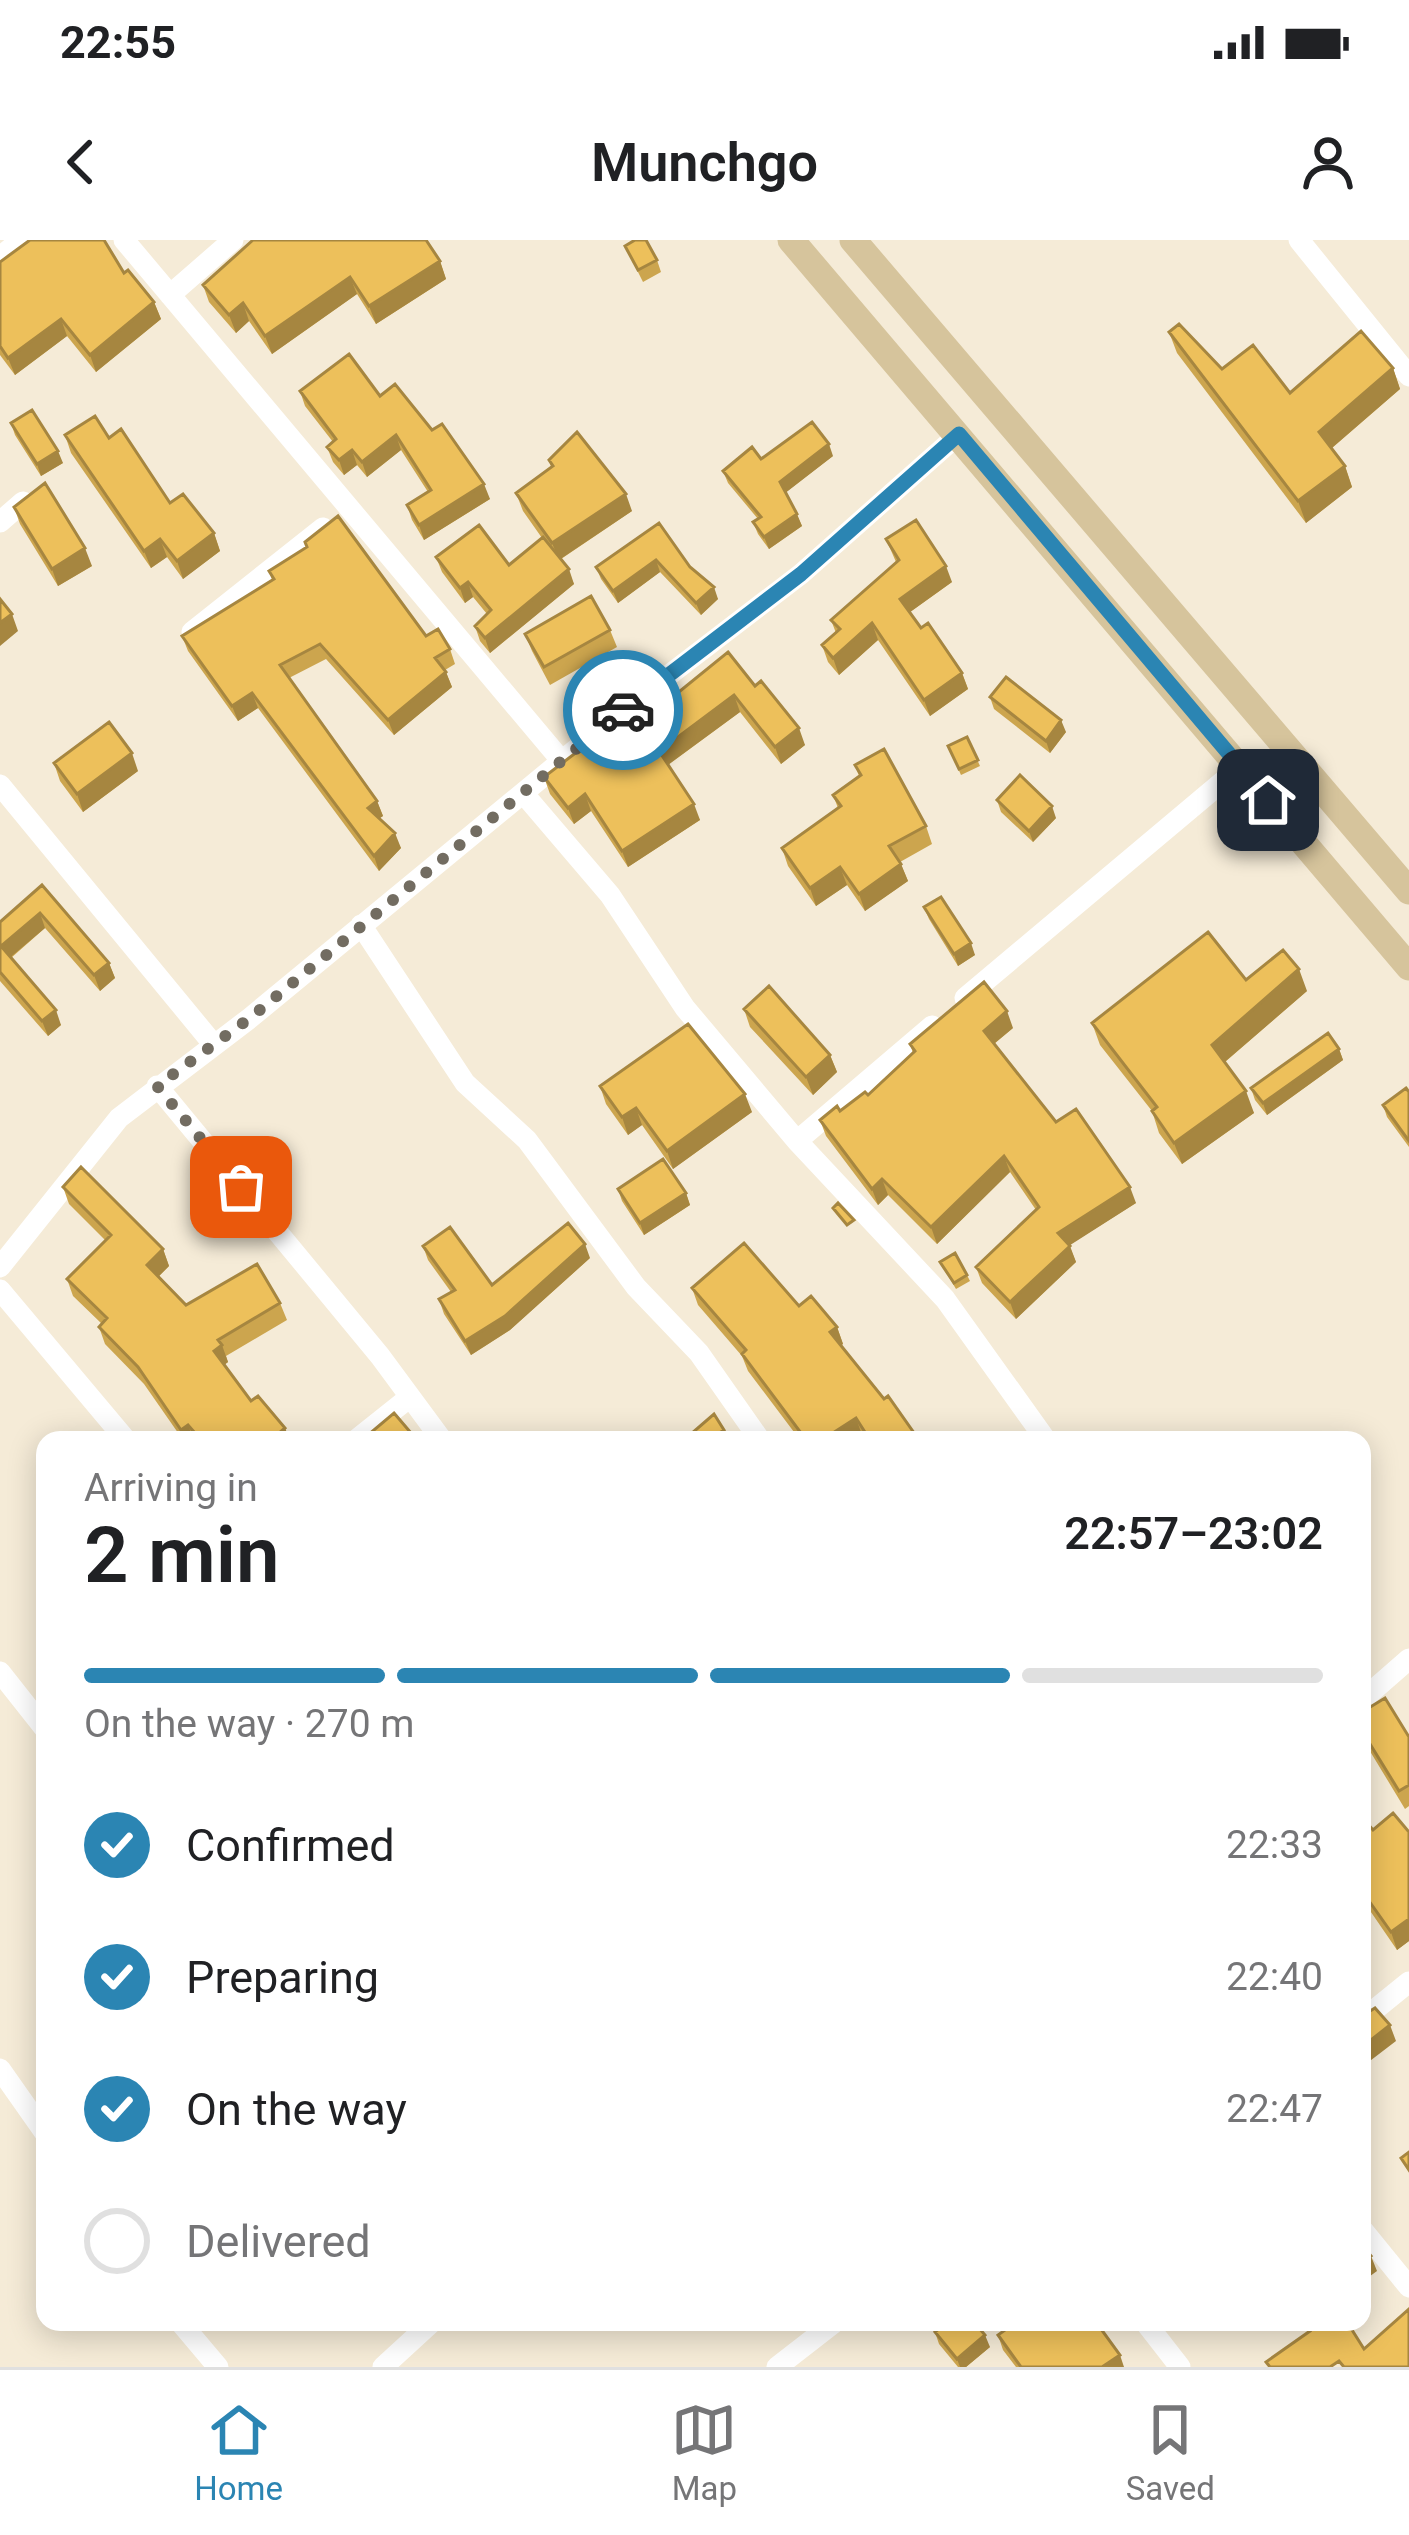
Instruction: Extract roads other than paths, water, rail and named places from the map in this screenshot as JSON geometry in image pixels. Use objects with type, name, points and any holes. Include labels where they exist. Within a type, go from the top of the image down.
[{"type":"main road","points":[[791,240],[1409,967]]},
{"type":"main road","points":[[853,240],[1409,891]]},
{"type":"street","points":[[0,257],[21,240]]},
{"type":"street","points":[[124,240],[561,760]]},
{"type":"street","points":[[170,295],[233,240]]},
{"type":"street","points":[[1299,240],[1409,376]]},
{"type":"street","points":[[0,1267],[118,1118],[817,560],[959,434]]},
{"type":"street","points":[[0,522],[23,502]]},
{"type":"street","points":[[192,632],[351,506]]},
{"type":"street","points":[[797,1141],[1240,767]]},
{"type":"street","points":[[0,785],[214,1045]]},
{"type":"street","points":[[523,793],[610,895],[685,1008],[797,1141],[916,1264],[1039,1431]]},
{"type":"street","points":[[362,926],[465,1083],[541,1156],[612,1257],[699,1353],[754,1431]]},
{"type":"street","points":[[157,1086],[435,1431]]},
{"type":"street","points":[[0,1290],[119,1431]]},
{"type":"street","points":[[367,1431],[410,1397]]},
{"type":"street","points":[[1371,1692],[1409,1659]]},
{"type":"street","points":[[0,1672],[36,1718]]},
{"type":"street","points":[[1371,2013],[1409,1982]]},
{"type":"street","points":[[0,2069],[36,2120]]},
{"type":"street","points":[[1371,2240],[1409,2287]]},
{"type":"street","points":[[188,2331],[218,2367]]},
{"type":"street","points":[[383,2367],[422,2331]]},
{"type":"street","points":[[777,2367],[823,2331]]},
{"type":"street","points":[[1152,2331],[1180,2367]]}]
